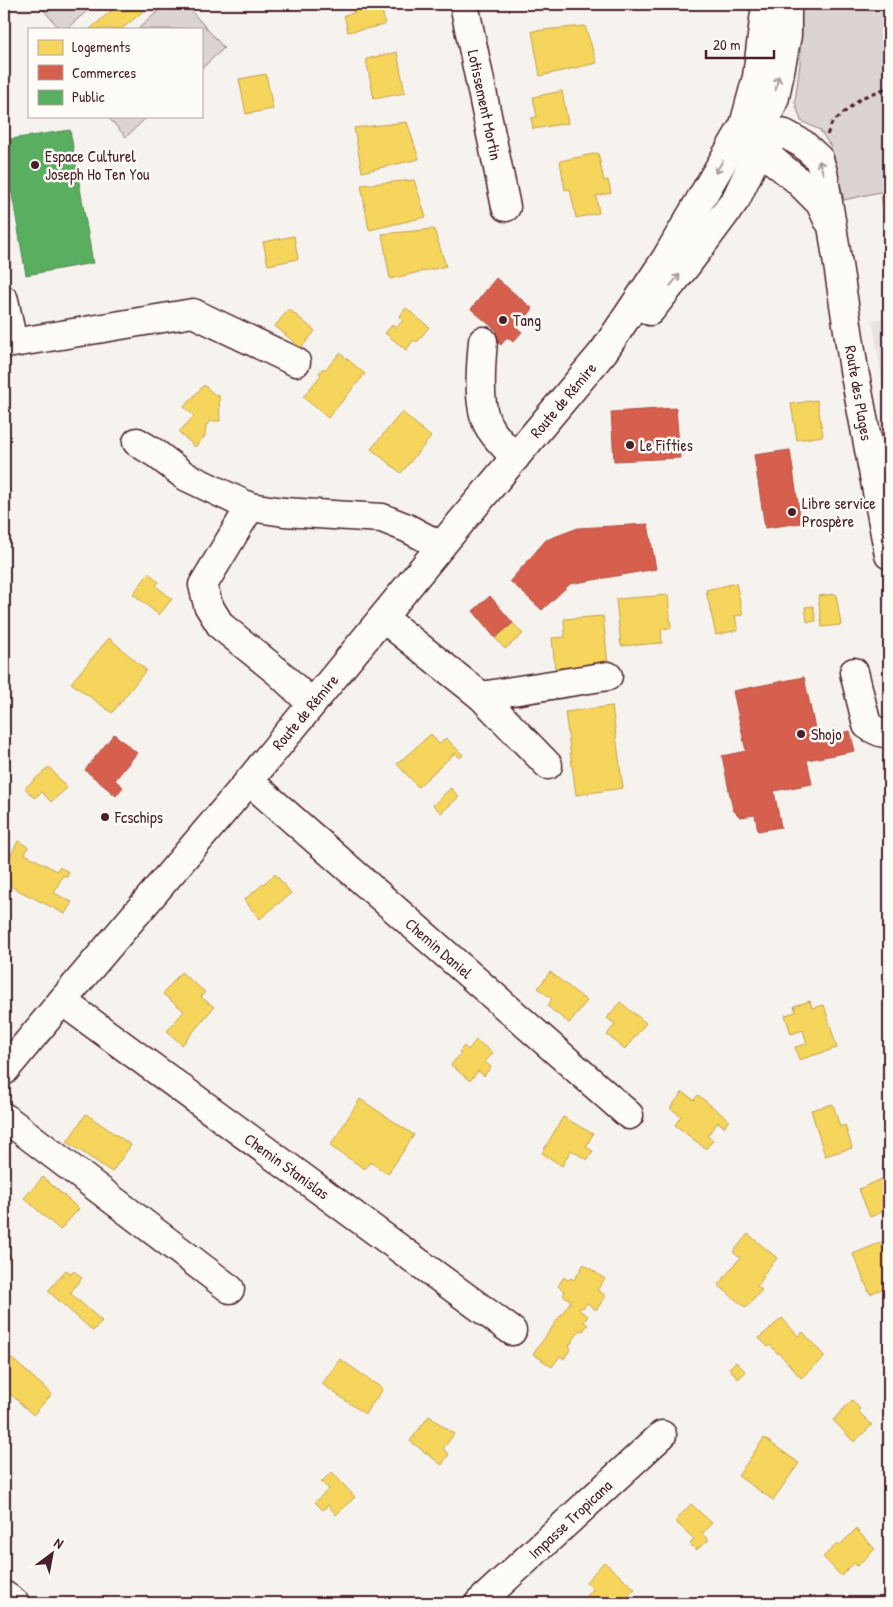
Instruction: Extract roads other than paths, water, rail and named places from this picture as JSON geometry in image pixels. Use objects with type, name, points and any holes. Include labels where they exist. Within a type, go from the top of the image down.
[{"type":"street","name":"Lotissement Mortin","points":[[464,4],[506,207]]},
{"type":"street","name":"Route de Rémire","points":[[604,351],[644,319],[736,199],[752,165],[757,77],[766,4]]},
{"type":"street","name":"Route de Rémire","points":[[4,1071],[249,781],[440,546],[604,351],[774,97],[787,35],[787,4]]},
{"type":"street","name":"Route des Plages","points":[[753,127],[770,158],[796,179],[820,203],[833,232]]},
{"type":"street","name":"Route des Plages","points":[[753,127],[785,134],[803,144],[819,159],[833,232],[854,370],[889,555]]},
{"type":"street","points":[[736,199],[761,178],[777,175],[796,179]]},
{"type":"street","points":[[4,300],[13,343],[193,313],[296,362]]},
{"type":"street","points":[[483,341],[481,375],[484,412],[488,425],[515,458]]},
{"type":"street","points":[[137,442],[185,476],[250,507],[284,512],[382,518],[407,528],[440,546]]},
{"type":"street","points":[[250,507],[203,584],[208,605],[221,626],[278,672],[312,704]]},
{"type":"street","points":[[383,618],[480,696],[548,766]]},
{"type":"street","points":[[854,672],[867,725],[884,734],[889,733]]},
{"type":"street","points":[[480,696],[608,676]]},
{"type":"street","name":"Chemin Daniel","points":[[249,781],[629,1115]]},
{"type":"street","name":"Chemin Stanislas","points":[[62,1001],[512,1331]]},
{"type":"street","points":[[4,1117],[230,1289]]},
{"type":"street","name":"Impasse Tropicana","points":[[479,1603],[662,1435]]},
{"type":"street","points":[[4,1595],[15,1603]]},
{"type":"place","name":"Espace Culturel Joseph Ho Ten You","points":[[35,165]]},
{"type":"place","name":"Tang","points":[[503,320]]},
{"type":"place","name":"Le Fifties","points":[[630,445]]},
{"type":"place","name":"Libre service Prospère","points":[[792,512]]},
{"type":"place","name":"Shojo","points":[[801,734]]},
{"type":"place","name":"Fcschips","points":[[105,817]]}]
